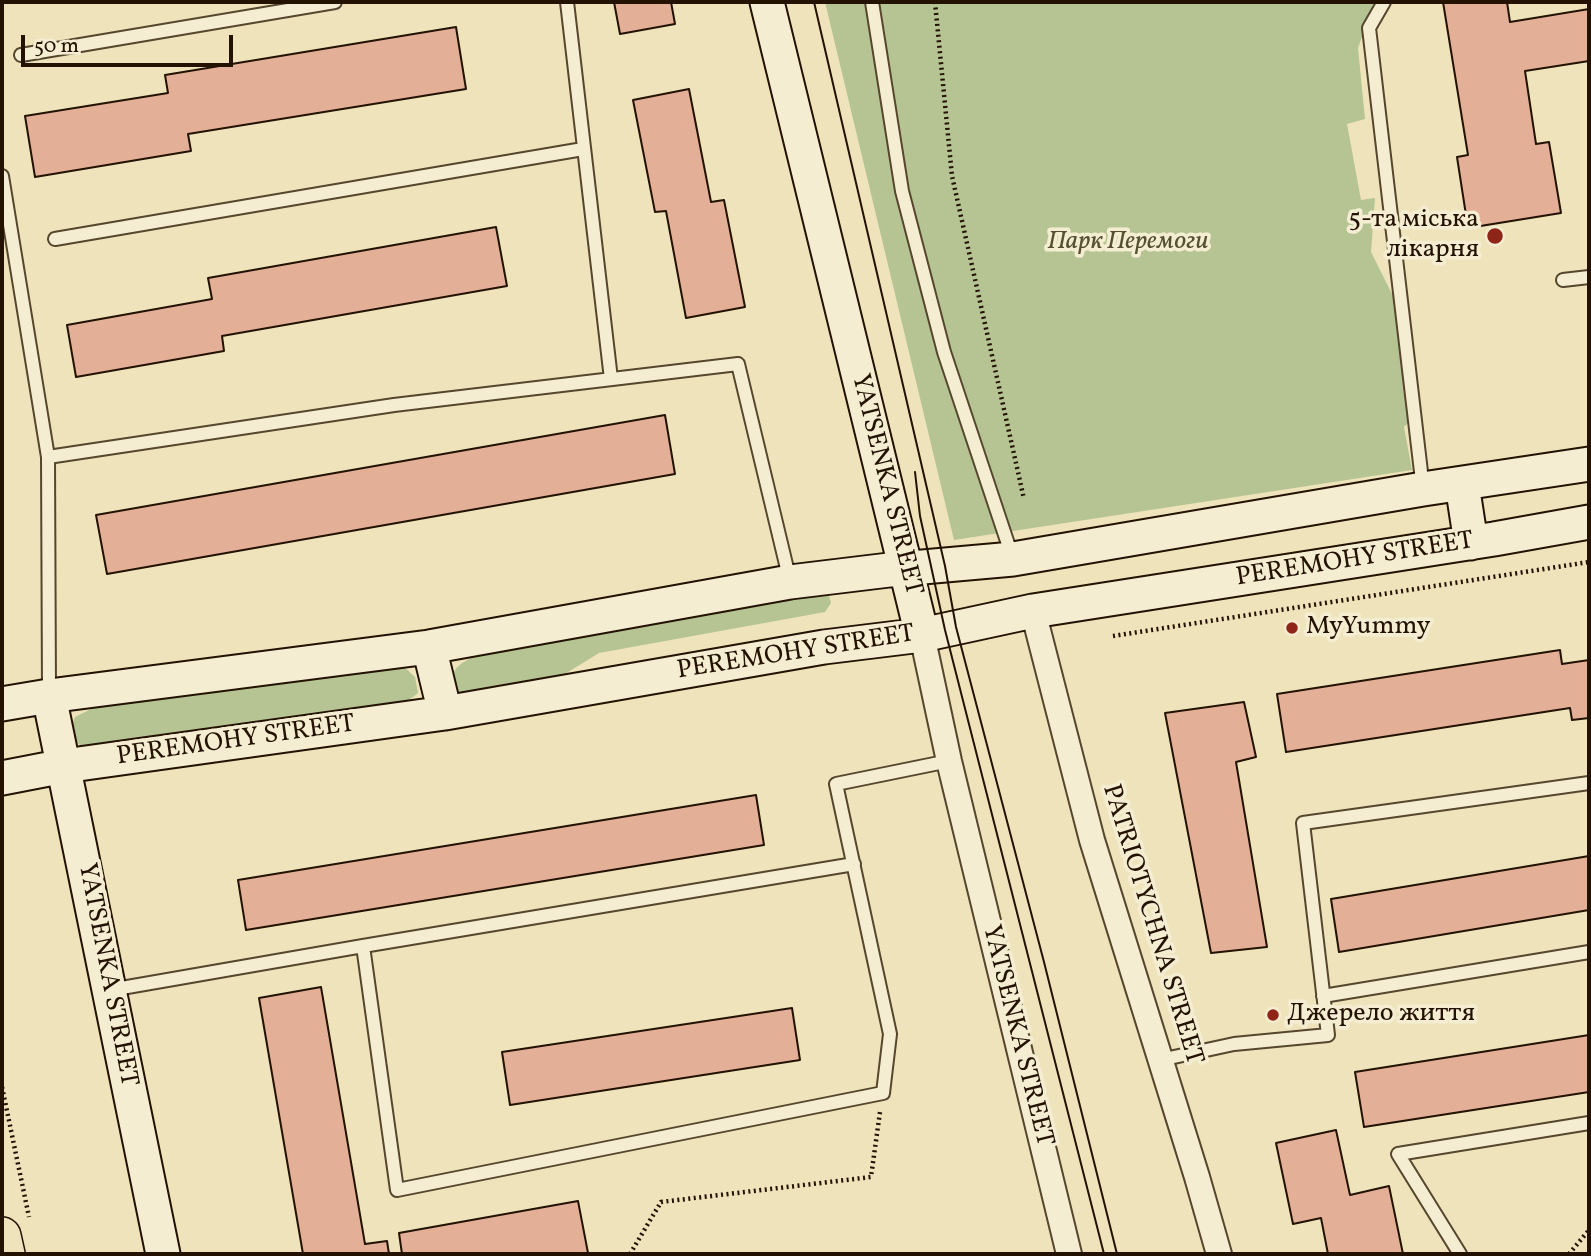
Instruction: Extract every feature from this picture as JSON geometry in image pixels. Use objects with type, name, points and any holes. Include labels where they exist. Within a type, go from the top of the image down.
[{"type":"main road","name":"YATSENKA STREET","points":[[767,2],[922,635]]},
{"type":"main road","points":[[2,704],[429,647],[790,582],[1013,559],[1423,489],[1589,464]]},
{"type":"main road","points":[[1462,484],[1471,543]]},
{"type":"main road","name":"PEREMOHY STREET","points":[[2,778],[64,766],[444,713],[824,647],[922,635],[1033,611],[1589,522]]},
{"type":"main road","points":[[429,647],[444,713]]},
{"type":"main road","name":"YATSENKA STREET","points":[[49,696],[163,1254]]},
{"type":"main road","points":[[6,1254],[17,1232]]},
{"type":"street","name":"PATRIOTYCHNA STREET","points":[[1033,611],[1092,840],[1219,1254]]},
{"type":"street","name":"YATSENKA STREET","points":[[922,635],[949,761],[1069,1254]]},
{"type":"lane","points":[[22,55],[335,2]]},
{"type":"lane","points":[[568,2],[611,379]]},
{"type":"lane","points":[[872,2],[902,191],[944,352],[1013,559]]},
{"type":"lane","points":[[1384,2],[1369,28],[1423,489]]},
{"type":"lane","points":[[55,239],[583,149]]},
{"type":"lane","points":[[2,176],[48,457],[49,696]]},
{"type":"lane","points":[[1563,280],[1589,276]]},
{"type":"lane","points":[[48,457],[394,405],[738,364],[790,582]]},
{"type":"lane","points":[[363,946],[397,1190],[883,1093],[890,1034],[836,784],[949,761]]},
{"type":"lane","points":[[1160,1060],[1234,1044],[1328,1035],[1303,823],[1589,783]]},
{"type":"lane","points":[[109,990],[854,864]]},
{"type":"lane","points":[[1323,996],[1589,952]]},
{"type":"lane","points":[[1460,1254],[1398,1154],[1589,1123]]},
{"type":"path","points":[[935,2],[952,176],[1024,499]]},
{"type":"path","points":[[1113,636],[1589,562]]},
{"type":"path","points":[[2,1087],[17,1232]]},
{"type":"path","points":[[630,1254],[661,1202],[872,1177],[883,1093]]},
{"type":"path","points":[[1569,1254],[1589,1230]]},
{"type":"green space","name":"Парк Перемоги","points":[[825,2],[1374,2],[1358,48],[1365,119],[1347,124],[1361,200],[1375,198],[1371,252],[1409,328],[1411,420],[1404,427],[1412,470],[954,540]]},
{"type":"green space","points":[[820,590],[829,596],[831,603],[825,612],[599,653],[547,685],[461,694],[453,678],[456,669],[471,658]]},
{"type":"green space","points":[[402,665],[415,677],[418,693],[404,704],[94,747],[81,746],[72,733],[75,717],[93,708]]},
{"type":"building","points":[[614,2],[671,2],[675,24],[620,34]]},
{"type":"building","points":[[1443,2],[1507,2],[1510,22],[1589,9],[1589,61],[1525,71],[1536,144],[1549,142],[1561,213],[1468,228],[1457,157],[1468,155]]},
{"type":"building","points":[[456,27],[466,89],[188,134],[191,151],[35,177],[25,116],[168,93],[165,75]]},
{"type":"building","points":[[689,89],[711,202],[724,200],[745,307],[686,318],[666,211],[655,212],[633,100]]},
{"type":"building","points":[[496,227],[507,286],[222,336],[224,351],[76,377],[67,325],[212,299],[208,278]]},
{"type":"building","points":[[665,415],[675,474],[107,574],[96,515]]},
{"type":"building","points":[[1560,650],[1562,664],[1589,660],[1589,718],[1572,720],[1570,708],[1286,752],[1277,694]]},
{"type":"building","points":[[1244,702],[1256,757],[1236,762],[1267,947],[1211,953],[1165,713]]},
{"type":"building","points":[[756,795],[764,845],[246,930],[238,880]]},
{"type":"building","points":[[1589,856],[1589,910],[1339,952],[1331,899]]},
{"type":"building","points":[[321,987],[365,1244],[387,1241],[389,1254],[303,1254],[259,998]]},
{"type":"building","points":[[792,1008],[800,1060],[510,1105],[502,1052]]},
{"type":"building","points":[[1589,1035],[1589,1092],[1364,1127],[1355,1072]]},
{"type":"building","points":[[1336,1130],[1350,1195],[1389,1186],[1403,1254],[1328,1254],[1321,1218],[1293,1224],[1276,1143]]},
{"type":"building","points":[[578,1201],[588,1253],[402,1254],[399,1233]]},
{"type":"tram line","points":[[814,2],[945,566],[956,627],[1117,1254]]},
{"type":"tram line","points":[[915,472],[920,516],[945,630],[1104,1254]]},
{"type":"place","name":"5-та міська лікарня","points":[[1495,236]]},
{"type":"place","name":"MyYummy","points":[[1292,628]]},
{"type":"place","name":"Джерело життя","points":[[1273,1015]]}]
